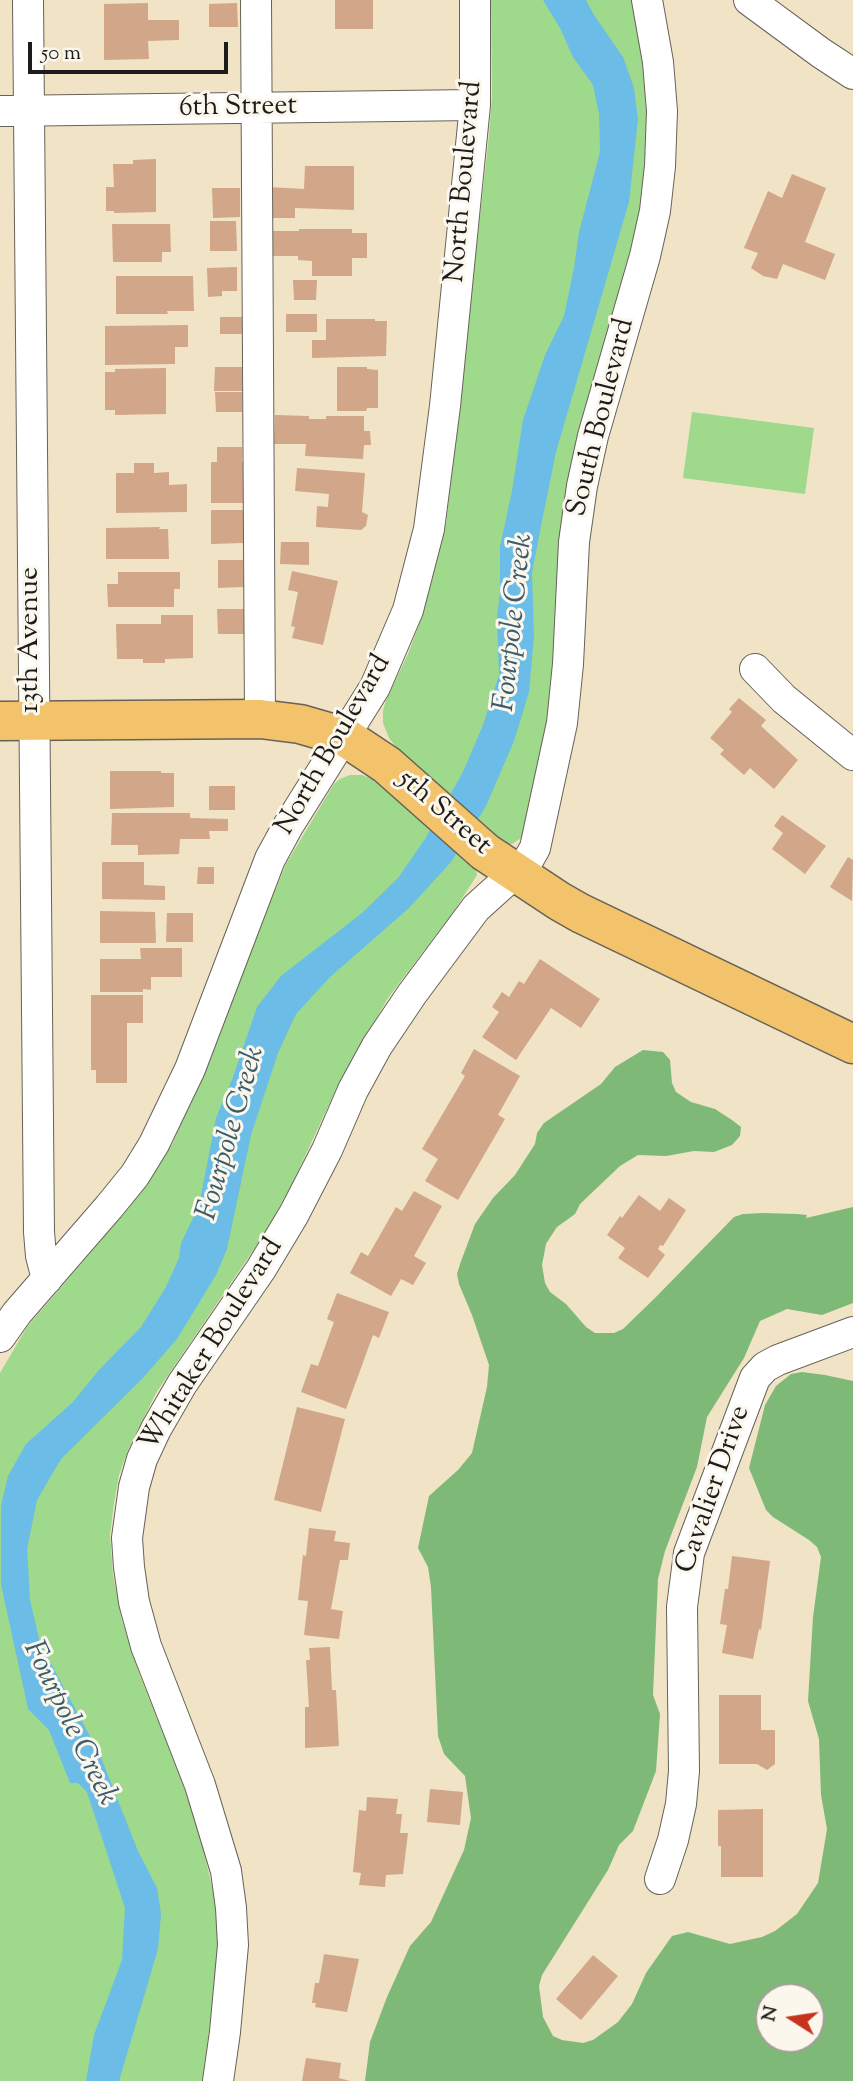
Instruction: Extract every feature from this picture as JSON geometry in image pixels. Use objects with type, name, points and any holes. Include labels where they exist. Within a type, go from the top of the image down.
[{"type":"main road","name":"5th Street","points":[[16,721],[260,719],[300,724],[345,737],[371,753],[410,784],[485,852],[580,913],[853,1044]]},
{"type":"street","name":"13th Avenue","points":[[28,0],[15,111],[16,721],[39,1232],[47,1279]]},
{"type":"street","points":[[256,0],[262,688],[260,719]]},
{"type":"street","name":"North Boulevard","points":[[0,1337],[110,1207],[135,1175],[154,1144],[190,1069],[270,859],[375,687],[396,640],[420,571],[429,529],[445,406],[475,105],[475,0]]},
{"type":"street","name":"South Boulevard","points":[[516,873],[527,862],[535,848],[552,776],[569,664],[574,542],[582,486],[593,436],[645,256],[655,211],[662,111],[658,61],[647,0]]},
{"type":"street","points":[[749,0],[853,74]]},
{"type":"street","name":"6th Street","points":[[15,111],[475,105]]},
{"type":"street","points":[[755,669],[784,699],[853,755]]},
{"type":"street","name":"Whitaker Boulevard","points":[[218,2081],[227,2021],[233,1945],[232,1908],[226,1871],[200,1785],[146,1646],[134,1602],[128,1567],[127,1538],[134,1487],[142,1458],[156,1429],[182,1384],[261,1269],[294,1214],[377,1046],[476,908],[516,873]]},
{"type":"street","name":"Cavalier Drive","points":[[660,1879],[673,1840],[684,1771],[682,1607],[689,1553],[755,1378],[765,1367],[778,1360],[853,1332]]},
{"type":"green space","points":[[491,0],[633,0],[651,115],[651,164],[553,699],[527,825],[521,838],[512,844],[503,844],[400,752],[389,738],[383,723],[386,700],[423,614],[446,524],[489,135],[492,97]]},
{"type":"green space","points":[[692,412],[814,428],[805,494],[683,478]]},
{"type":"green space","points":[[350,775],[362,775],[372,779],[399,798],[476,869],[477,875],[454,911],[388,998],[339,1083],[292,1184],[265,1233],[156,1393],[119,1475],[110,1535],[113,1575],[122,1621],[139,1673],[182,1781],[201,1840],[213,1891],[218,1928],[216,1981],[202,2081],[0,2081],[0,1373],[27,1327],[128,1209],[173,1143],[286,864],[334,784]]},
{"type":"green space","points":[[643,1050],[663,1052],[670,1060],[672,1083],[676,1092],[691,1102],[715,1109],[741,1127],[740,1136],[732,1145],[714,1152],[694,1151],[666,1156],[638,1155],[620,1166],[580,1204],[575,1214],[557,1227],[546,1244],[542,1265],[545,1283],[550,1292],[566,1304],[586,1327],[595,1333],[614,1333],[623,1329],[734,1217],[743,1214],[797,1214],[807,1215],[806,1218],[853,1207],[853,1303],[822,1315],[787,1309],[760,1321],[744,1358],[707,1417],[697,1467],[665,1551],[658,1579],[653,1695],[660,1714],[656,1771],[633,1831],[619,1845],[608,1870],[542,1975],[539,1986],[543,2017],[553,2036],[583,2043],[593,2040],[618,2022],[632,2004],[646,1973],[672,1936],[688,1932],[730,1944],[762,1937],[775,1931],[797,1914],[818,1883],[827,1829],[821,1795],[819,1739],[808,1701],[813,1617],[821,1557],[817,1547],[809,1540],[766,1510],[749,1468],[765,1405],[776,1386],[791,1374],[802,1372],[825,1375],[853,1381],[853,2081],[365,2081],[370,2042],[387,1997],[410,1946],[431,1922],[464,1850],[471,1818],[465,1776],[444,1754],[438,1736],[431,1587],[428,1567],[418,1548],[429,1496],[458,1470],[472,1453],[487,1387],[489,1365],[457,1274],[475,1224],[493,1198],[515,1175],[535,1144],[537,1133],[544,1123],[601,1084],[615,1067]]},
{"type":"water","name":"Fourpole Creek","points":[[543,0],[586,0],[623,57],[634,88],[638,119],[629,202],[556,452],[542,521],[532,573],[534,636],[529,692],[514,741],[486,806],[451,862],[409,908],[330,977],[296,1014],[278,1053],[251,1135],[227,1249],[216,1275],[177,1339],[142,1379],[61,1459],[37,1500],[27,1549],[30,1600],[40,1643],[100,1755],[138,1851],[157,1888],[161,1914],[158,1949],[119,2081],[86,2081],[94,2035],[122,1960],[125,1908],[87,1792],[78,1783],[70,1783],[49,1730],[28,1709],[1,1584],[1,1506],[8,1476],[26,1444],[73,1402],[99,1370],[141,1327],[166,1287],[179,1258],[181,1243],[199,1206],[216,1118],[257,1007],[281,976],[362,913],[398,878],[425,839],[463,772],[483,725],[499,675],[497,617],[500,547],[523,420],[545,355],[564,316],[579,232],[600,152],[599,114],[593,85],[573,57]]},
{"type":"building","points":[[335,0],[373,0],[373,29],[335,29]]},
{"type":"building","points":[[148,3],[148,20],[179,20],[179,40],[148,41],[149,59],[104,60],[104,4]]},
{"type":"building","points":[[237,3],[238,27],[209,27],[209,4]]},
{"type":"building","points":[[156,159],[156,212],[106,211],[106,187],[114,187],[113,164],[133,164],[133,160]]},
{"type":"building","points":[[305,166],[354,166],[354,210],[295,208],[295,218],[268,218],[268,187],[304,189]]},
{"type":"building","points":[[792,174],[826,188],[805,242],[835,254],[825,280],[783,264],[777,279],[763,276],[751,268],[758,253],[744,248],[768,191],[782,198]]},
{"type":"building","points":[[212,188],[240,188],[240,217],[213,218]]},
{"type":"building","points":[[210,221],[236,221],[237,251],[210,251]]},
{"type":"building","points":[[112,224],[170,224],[171,252],[162,252],[162,262],[113,262]]},
{"type":"building","points":[[352,229],[352,233],[367,233],[367,258],[352,258],[352,276],[312,276],[312,261],[298,260],[298,256],[270,256],[271,231]]},
{"type":"building","points":[[237,267],[237,291],[222,291],[222,296],[208,297],[207,268]]},
{"type":"building","points":[[116,276],[193,276],[194,311],[116,314]]},
{"type":"building","points":[[293,280],[317,280],[316,300],[294,300]]},
{"type":"building","points":[[286,314],[317,314],[317,332],[286,332]]},
{"type":"building","points":[[220,317],[247,317],[247,334],[220,334]]},
{"type":"building","points":[[326,319],[387,321],[386,356],[312,358],[312,340],[326,340]]},
{"type":"building","points":[[188,325],[188,347],[175,347],[175,364],[105,365],[105,326]]},
{"type":"building","points":[[215,367],[242,367],[242,391],[214,391]]},
{"type":"building","points":[[337,367],[367,367],[378,370],[378,408],[367,408],[366,411],[337,411]]},
{"type":"building","points":[[166,368],[166,414],[115,415],[115,410],[105,410],[105,372],[115,372],[115,369]]},
{"type":"building","points":[[215,392],[242,392],[242,412],[216,412]]},
{"type":"building","points":[[275,415],[309,416],[309,419],[364,416],[364,431],[370,431],[371,445],[364,445],[363,459],[305,456],[306,444],[274,444]]},
{"type":"building","points":[[217,447],[242,447],[242,462],[247,461],[248,503],[211,503],[211,462],[217,462]]},
{"type":"building","points":[[134,463],[154,463],[154,473],[169,472],[169,485],[187,484],[187,512],[116,513],[116,473],[134,473]]},
{"type":"building","points":[[297,468],[365,473],[362,512],[368,515],[366,526],[361,530],[316,527],[317,506],[328,507],[329,494],[295,491]]},
{"type":"building","points":[[211,510],[243,510],[243,543],[211,544]]},
{"type":"building","points":[[160,527],[159,529],[168,529],[169,559],[106,559],[106,528]]},
{"type":"building","points":[[281,542],[309,542],[309,565],[280,564]]},
{"type":"building","points":[[218,560],[243,560],[244,587],[218,588]]},
{"type":"building","points":[[292,571],[338,581],[323,645],[292,638],[295,627],[291,626],[298,592],[288,590]]},
{"type":"building","points":[[118,572],[180,572],[180,589],[174,589],[174,607],[108,607],[107,584],[118,584]]},
{"type":"building","points":[[217,609],[244,609],[245,634],[218,634]]},
{"type":"building","points":[[161,615],[193,615],[193,658],[165,659],[165,663],[143,663],[143,659],[117,659],[116,624],[161,624]]},
{"type":"building","points":[[739,698],[766,720],[761,726],[798,760],[774,789],[750,768],[744,775],[720,754],[724,750],[710,738],[732,712],[729,709]]},
{"type":"building","points":[[110,771],[174,773],[174,807],[110,809]]},
{"type":"building","points":[[209,786],[235,786],[235,810],[209,810]]},
{"type":"building","points":[[112,813],[190,813],[190,818],[228,819],[228,831],[209,831],[210,839],[180,839],[179,854],[138,855],[138,845],[111,845]]},
{"type":"building","points":[[782,815],[826,846],[805,874],[772,849],[783,833],[774,826]]},
{"type":"building","points":[[848,857],[853,860],[852,901],[830,887]]},
{"type":"building","points":[[102,862],[144,862],[144,885],[165,886],[165,900],[102,899]]},
{"type":"building","points":[[198,867],[214,867],[214,884],[197,884]]},
{"type":"building","points":[[100,911],[155,912],[156,943],[100,943]]},
{"type":"building","points":[[167,913],[193,913],[193,942],[166,942]]},
{"type":"building","points":[[140,948],[182,948],[182,977],[151,977],[151,990],[143,989],[143,992],[100,992],[100,959],[141,959]]},
{"type":"building","points":[[540,959],[600,999],[581,1028],[551,1008],[516,1060],[482,1037],[499,1012],[492,1007],[502,992],[509,997],[519,981],[524,984]]},
{"type":"building","points":[[91,995],[143,995],[143,1023],[127,1023],[127,1083],[96,1083],[96,1070],[91,1070]]},
{"type":"building","points":[[474,1049],[520,1076],[498,1115],[505,1119],[458,1200],[425,1181],[438,1159],[422,1149],[465,1076],[461,1073]]},
{"type":"building","points":[[414,1191],[442,1206],[414,1256],[426,1263],[413,1285],[401,1279],[391,1296],[350,1273],[361,1252],[368,1256],[396,1207],[402,1211]]},
{"type":"building","points":[[639,1195],[660,1211],[669,1198],[686,1210],[663,1246],[660,1245],[658,1249],[665,1255],[648,1278],[618,1258],[625,1248],[607,1235]]},
{"type":"building","points":[[337,1293],[389,1312],[379,1338],[373,1335],[346,1409],[301,1392],[311,1364],[318,1366],[334,1322],[327,1319]]},
{"type":"building","points":[[297,1407],[345,1419],[321,1512],[274,1500]]},
{"type":"building","points":[[309,1528],[336,1531],[334,1541],[350,1543],[348,1560],[340,1560],[331,1609],[343,1611],[339,1639],[304,1635],[308,1601],[298,1600]]},
{"type":"building","points":[[732,1556],[770,1561],[761,1630],[759,1629],[753,1659],[722,1653],[727,1625],[720,1624]]},
{"type":"building","points":[[330,1647],[339,1746],[305,1748],[305,1707],[309,1707],[306,1660],[310,1660],[309,1648]]},
{"type":"building","points":[[719,1695],[761,1695],[761,1730],[775,1730],[775,1764],[767,1770],[757,1764],[719,1764]]},
{"type":"building","points":[[430,1789],[463,1792],[460,1825],[427,1822]]},
{"type":"building","points":[[367,1797],[398,1799],[396,1814],[402,1814],[400,1833],[408,1833],[403,1874],[386,1875],[385,1887],[359,1885],[361,1873],[353,1872],[359,1810],[366,1811]]},
{"type":"building","points":[[763,1809],[763,1877],[721,1877],[718,1810]]},
{"type":"building","points":[[324,1954],[359,1959],[347,2012],[315,2007],[316,2003],[312,2003]]},
{"type":"building","points":[[593,1955],[618,1976],[581,2020],[556,1999]]},
{"type":"building","points":[[306,2058],[341,2063],[339,2078],[350,2081],[302,2081]]}]
